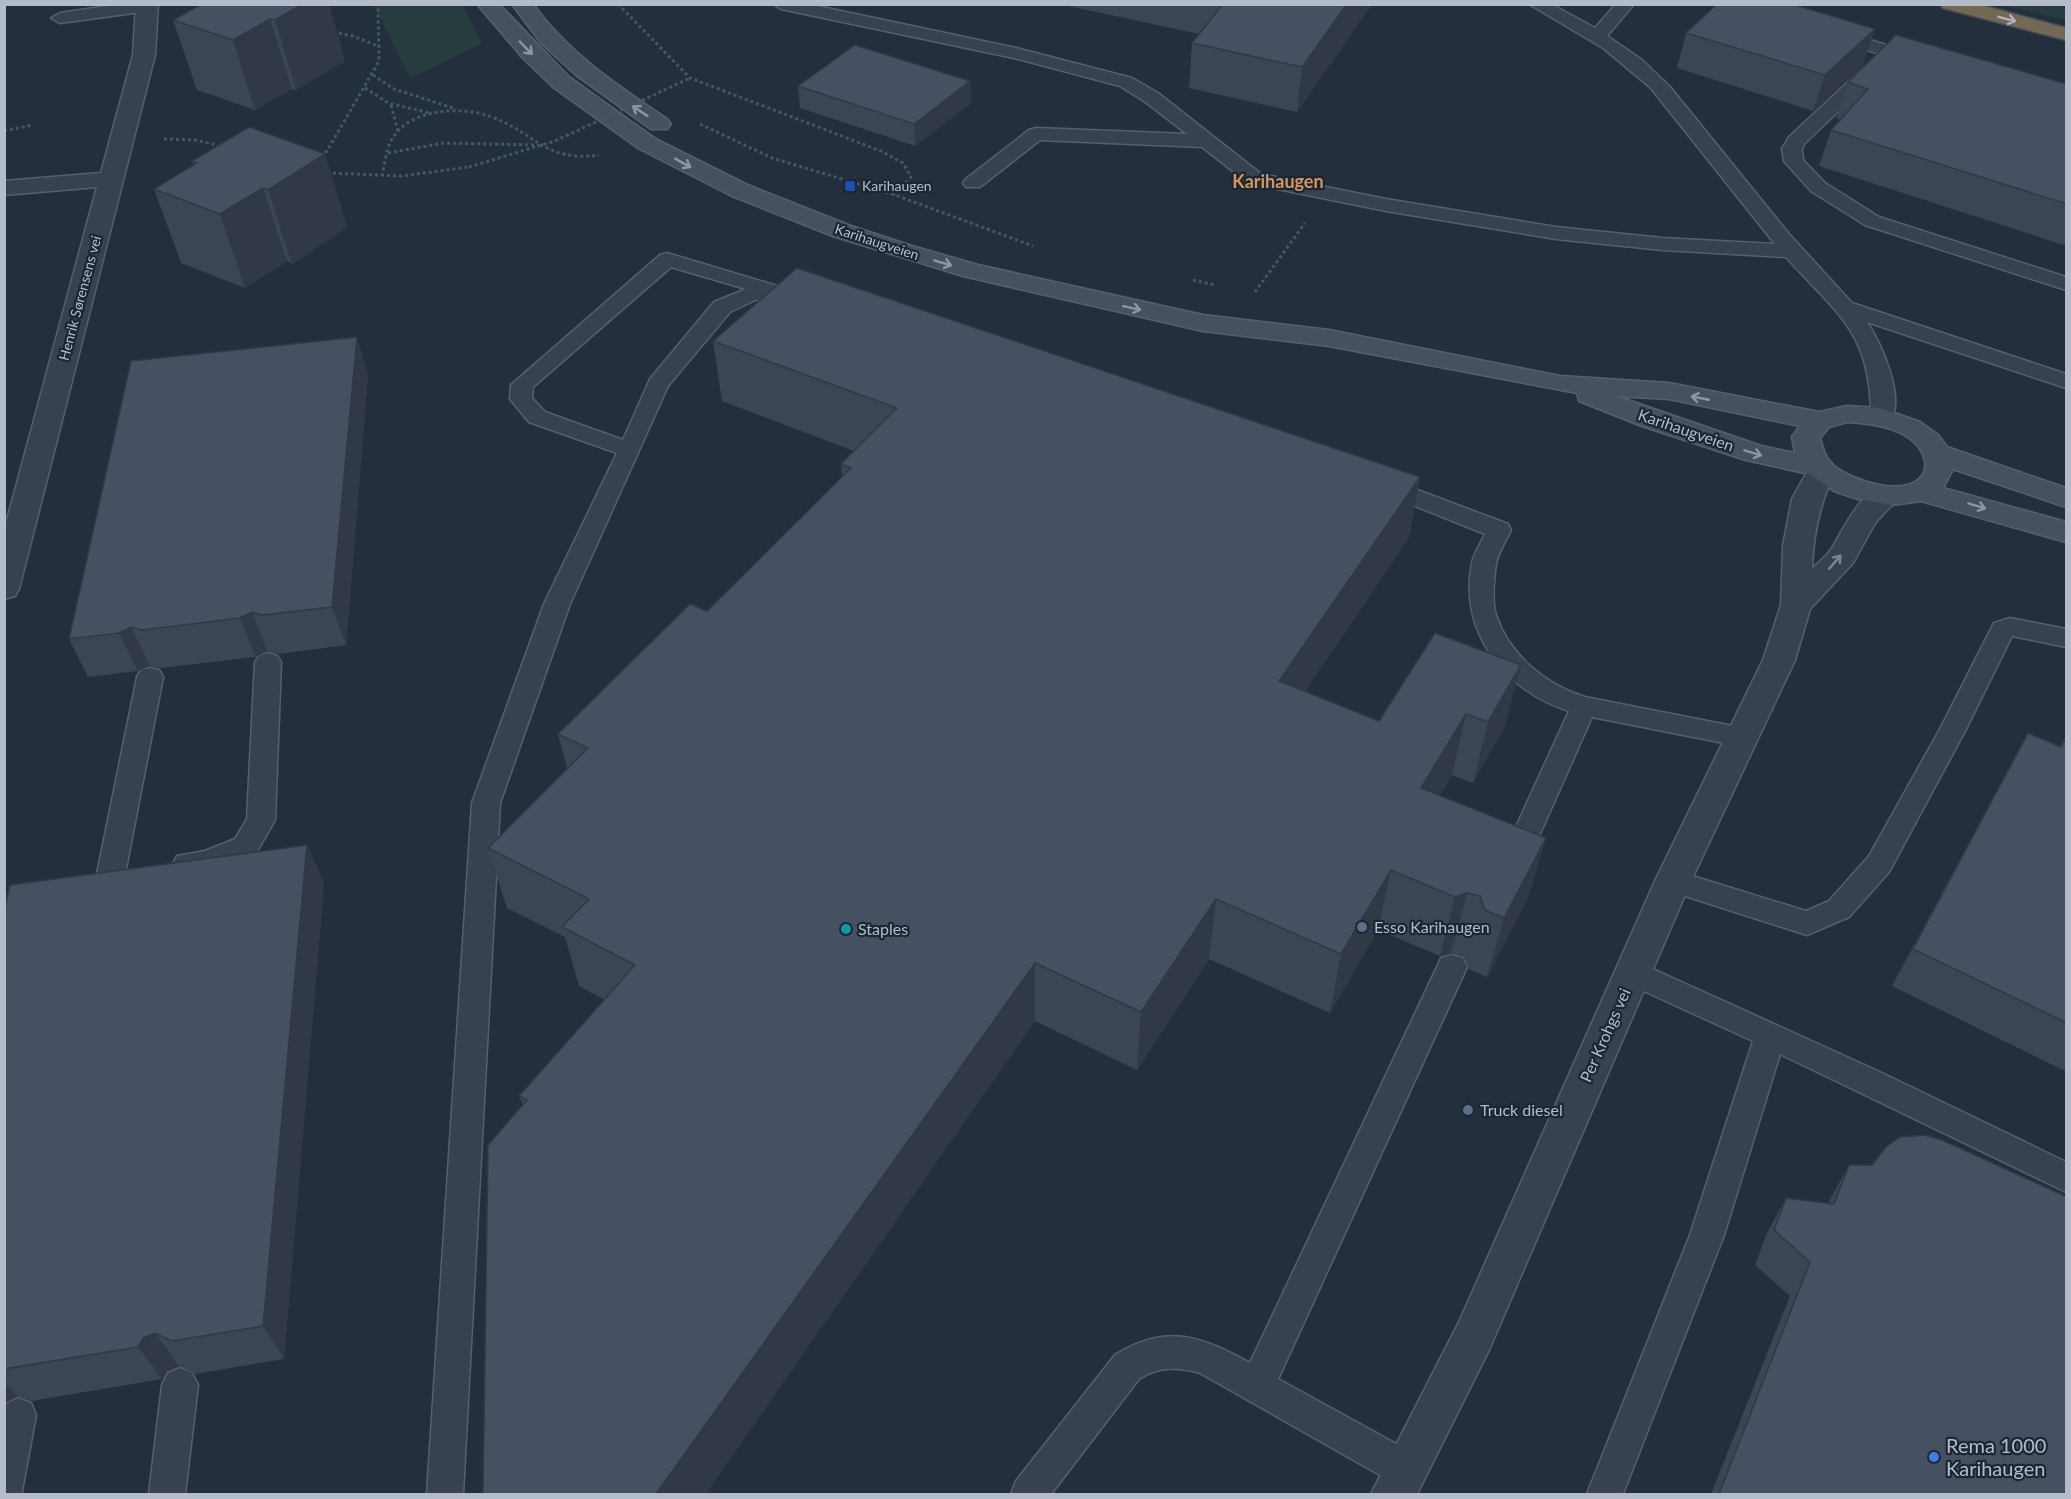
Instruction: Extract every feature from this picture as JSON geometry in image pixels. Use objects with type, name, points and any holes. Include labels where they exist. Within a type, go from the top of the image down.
[{"type":"highway","points":[[1950,4],[2067,34]]},
{"type":"main road","name":"Karihaugveien","points":[[487,4],[530,52],[561,82],[646,143],[696,170],[782,208],[903,251],[1052,290],[1203,323],[1329,338],[1560,384],[1669,390],[1819,421],[1847,414],[1882,417],[1916,431],[1937,453],[2067,498]]},
{"type":"main road","name":"Karihaugveien","points":[[522,4],[555,44],[623,99],[671,132],[753,175],[870,220],[923,236],[1080,276],[1211,304],[1329,338]]},
{"type":"main road","name":"Karihaugveien","points":[[1560,384],[1652,420],[1756,454],[1819,469],[1851,488],[1887,495],[1920,490],[2067,532]]},
{"type":"main road","points":[[1819,421],[1806,436],[1805,446],[1819,469]]},
{"type":"main road","points":[[1920,490],[1932,484],[1938,474],[1940,464],[1937,453]]},
{"type":"street","name":"Henrik Sørensens vei","points":[[4,589],[144,55],[147,5]]},
{"type":"street","points":[[4,188],[111,179]]},
{"type":"street","name":"Per Krohgs vei","points":[[1400,1482],[1474,1335],[1673,881],[1779,660],[1796,605],[1800,534],[1807,500],[1819,469]]},
{"type":"street","name":"Per Krohgs vei","points":[[1796,605],[1842,556],[1863,518],[1887,495]]},
{"type":"lane","points":[[781,4],[1016,53],[1126,82],[1151,97],[1255,179],[1556,233],[1662,244],[1792,251]]},
{"type":"lane","points":[[1537,4],[1596,37],[1647,74],[1672,100],[1792,251],[1842,307],[1873,348],[1882,385],[1882,417]]},
{"type":"lane","points":[[1596,37],[1626,4]]},
{"type":"lane","points":[[60,18],[147,5]]},
{"type":"lane","points":[[1814,28],[1935,65]]},
{"type":"lane","points":[[1890,51],[1796,141],[1792,148],[1794,161],[1831,197],[1872,221],[2067,284]]},
{"type":"lane","points":[[973,183],[1036,134],[1207,141]]},
{"type":"lane","points":[[630,450],[537,417],[521,399],[522,385],[668,259],[824,308]]},
{"type":"lane","points":[[445,1494],[486,803],[557,604],[630,450],[658,384],[722,306],[752,294],[784,294]]},
{"type":"lane","points":[[1842,307],[2067,381]]},
{"type":"lane","points":[[1356,476],[1499,530],[1484,562],[1483,613],[1498,647],[1528,678],[1555,697],[1584,706],[1744,736]]},
{"type":"lane","points":[[1673,881],[1807,924],[1839,909],[1879,864],[1952,731],[2003,629],[2010,627],[2067,638]]},
{"type":"lane","points":[[150,677],[99,876],[208,862],[245,847],[261,820],[268,662]]},
{"type":"lane","points":[[1508,874],[1584,706]]},
{"type":"lane","points":[[1257,1386],[1452,967]]},
{"type":"lane","points":[[1633,972],[1770,1035],[2067,1178]]},
{"type":"lane","points":[[1605,1494],[1707,1235],[1770,1035]]},
{"type":"lane","points":[[1029,1494],[1127,1366],[1143,1356],[1159,1352],[1192,1354],[1207,1358],[1257,1386],[1400,1482]]},
{"type":"lane","points":[[167,1494],[180,1385]]},
{"type":"lane","points":[[4,1491],[18,1415]]},
{"type":"path","points":[[319,157],[327,151],[373,75],[379,61],[378,4]]},
{"type":"path","points":[[618,4],[690,78],[881,151],[903,163],[910,174],[908,182],[895,195]]},
{"type":"path","points":[[327,31],[353,36],[380,47]]},
{"type":"path","points":[[373,75],[394,89],[459,111],[490,116],[566,157],[602,154]]},
{"type":"path","points":[[316,173],[382,176],[469,167],[530,152],[690,78]]},
{"type":"path","points":[[365,88],[376,98],[391,105],[435,114]]},
{"type":"path","points":[[391,105],[398,131]]},
{"type":"path","points":[[382,176],[388,153],[398,131],[410,122],[435,114],[459,111]]},
{"type":"path","points":[[4,131],[33,125]]},
{"type":"path","points":[[160,139],[195,140],[222,146]]},
{"type":"path","points":[[388,153],[418,144],[441,141],[478,140],[542,145]]},
{"type":"path","points":[[826,173],[895,195],[1039,248]]},
{"type":"path","points":[[1266,295],[1254,293],[1329,194]]},
{"type":"path","points":[[1185,279],[1220,286]]},
{"type":"green space","points":[[374,5],[463,5],[482,44],[410,78]]},
{"type":"green space","points":[[2005,5],[2066,5],[2066,20]]},
{"type":"building","points":[[202,4],[303,4],[233,40],[173,20]]},
{"type":"building","points":[[1223,4],[1347,4],[1302,67],[1192,43]]},
{"type":"building","points":[[1717,4],[1792,4],[1875,29],[1825,75],[1686,33]]},
{"type":"building","points":[[1896,35],[2067,84],[2067,204],[1831,130],[1868,89],[1848,82]]},
{"type":"building","points":[[855,45],[970,81],[914,124],[798,86]]},
{"type":"building","points":[[249,127],[325,154],[268,190],[263,188],[220,214],[154,189],[197,163],[192,161]]},
{"type":"building","name":"Staples","points":[[797,268],[1420,477],[1279,681],[1379,721],[1435,633],[1521,665],[1488,722],[1466,714],[1421,788],[1546,838],[1504,918],[1485,910],[1480,896],[1467,893],[1455,897],[1391,870],[1341,954],[1216,899],[1141,1012],[1035,963],[656,1494],[483,1494],[488,1145],[527,1100],[519,1096],[635,965],[562,927],[589,899],[488,848],[588,748],[558,734],[690,604],[707,611],[851,468],[841,464],[897,408],[713,341]]},
{"type":"building","points":[[357,337],[332,607],[262,615],[252,612],[240,618],[142,630],[131,627],[119,633],[69,639],[131,361]]},
{"type":"building","points":[[2028,733],[2061,747],[2067,737],[2067,1023],[1913,949]]},
{"type":"building","points":[[307,845],[263,1326],[172,1341],[155,1333],[143,1338],[138,1347],[4,1369],[4,911],[10,885]]},
{"type":"building","points":[[1925,1135],[1942,1140],[2067,1197],[2067,1494],[1719,1494],[1810,1262],[1774,1230],[1786,1198],[1834,1204],[1849,1165],[1872,1165],[1886,1147],[1900,1137]]},
{"type":"place","name":"Karihaugen","points":[[850,186]]},
{"type":"place","name":"Esso Karihaugen","points":[[1362,927]]},
{"type":"place","name":"Staples","points":[[846,929]]},
{"type":"place","name":"Truck diesel","points":[[1468,1110]]},
{"type":"place","name":"Rema 1000 Karihaugen","points":[[1934,1457]]},
{"type":"district","name":"Karihaugen","points":[[1278,182]]}]
